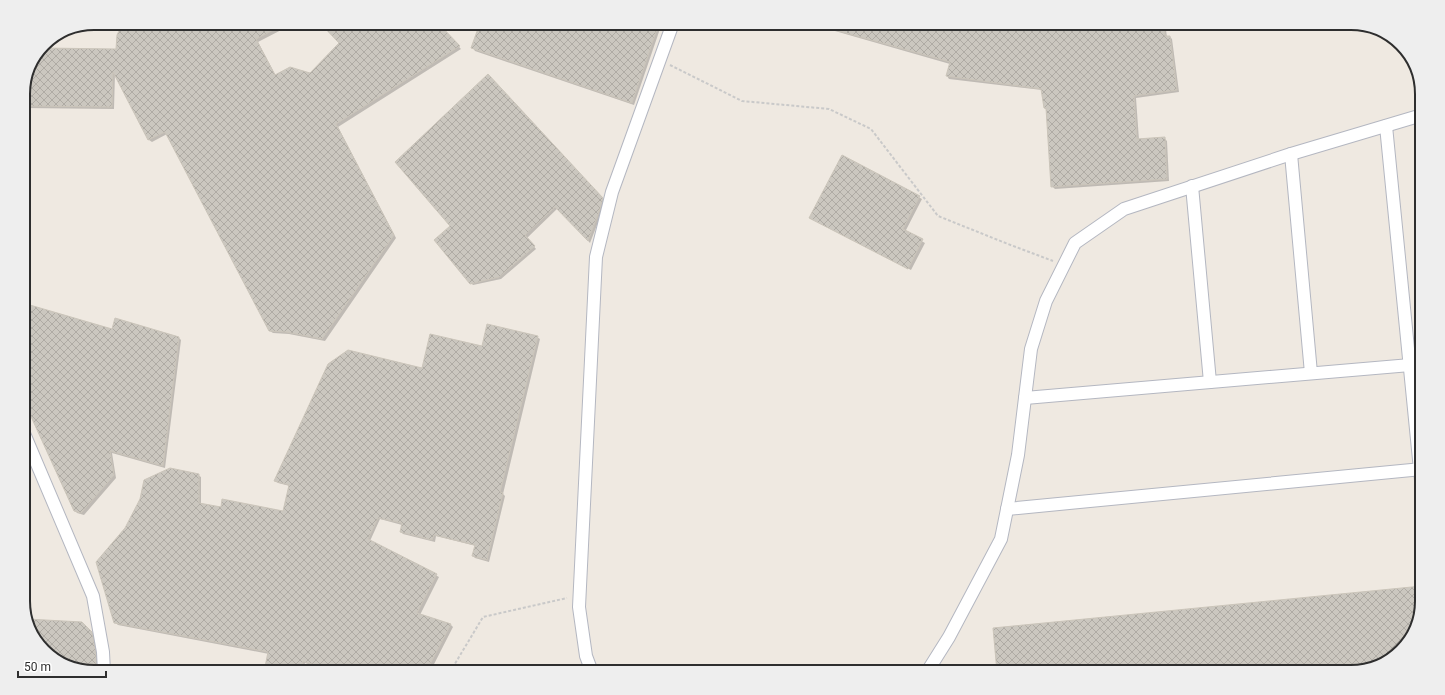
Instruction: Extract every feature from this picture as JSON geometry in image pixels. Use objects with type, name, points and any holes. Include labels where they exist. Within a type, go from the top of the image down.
[{"type":"street","points":[[589,665],[586,656],[579,607],[596,257],[612,192],[671,30]]},
{"type":"street","points":[[931,665],[949,637],[1001,539],[1018,455],[1031,348],[1046,301],[1075,242],[1124,209],[1291,154],[1415,117]]},
{"type":"street","points":[[1386,126],[1415,412]]},
{"type":"street","points":[[1291,154],[1311,373]]},
{"type":"street","points":[[1192,186],[1210,382]]},
{"type":"street","points":[[1025,398],[1415,365]]},
{"type":"street","points":[[30,448],[93,596],[103,652],[104,665]]},
{"type":"street","points":[[1007,509],[1415,470]]},
{"type":"path","points":[[660,60],[742,101],[829,109],[871,129],[938,216],[1064,265]]},
{"type":"path","points":[[454,665],[483,617],[580,595]]},
{"type":"building","points":[[120,30],[273,30],[256,39],[275,75],[290,67],[310,73],[339,43],[327,30],[445,30],[460,46],[336,124],[394,235],[322,339],[286,332],[269,331],[165,132],[148,140],[113,72],[112,107],[30,106],[32,77],[43,55],[50,48],[116,49],[117,35]]},
{"type":"building","points":[[477,30],[657,30],[632,103],[471,48]]},
{"type":"building","points":[[835,30],[1165,30],[1165,36],[1170,36],[1177,90],[1134,96],[1137,139],[1165,137],[1167,179],[1051,187],[1046,108],[1044,108],[1041,89],[946,76],[950,62]]},
{"type":"building","points":[[488,74],[603,198],[588,241],[555,207],[525,235],[535,246],[499,277],[470,284],[434,240],[450,226],[395,162]]},
{"type":"building","points":[[842,155],[920,196],[903,229],[923,239],[908,269],[809,218]]},
{"type":"building","points":[[30,305],[112,329],[115,318],[179,337],[163,466],[110,451],[114,475],[81,513],[74,511],[30,414]]},
{"type":"building","points":[[487,324],[538,336],[500,492],[503,493],[487,560],[472,556],[475,545],[434,535],[432,540],[400,532],[402,523],[378,518],[368,539],[437,574],[417,613],[451,624],[430,665],[315,665],[303,661],[302,665],[265,665],[268,652],[114,623],[96,562],[125,528],[140,499],[144,480],[170,468],[199,474],[199,503],[221,507],[222,499],[283,511],[289,485],[274,481],[328,364],[348,350],[422,368],[430,334],[482,346]]},
{"type":"building","points":[[1415,587],[1414,614],[1412,622],[1404,637],[1387,654],[1376,660],[1368,663],[1352,665],[996,665],[993,628]]},
{"type":"building","points":[[32,619],[82,622],[92,632],[96,653],[96,665],[77,663],[65,658],[46,643],[41,637]]}]
